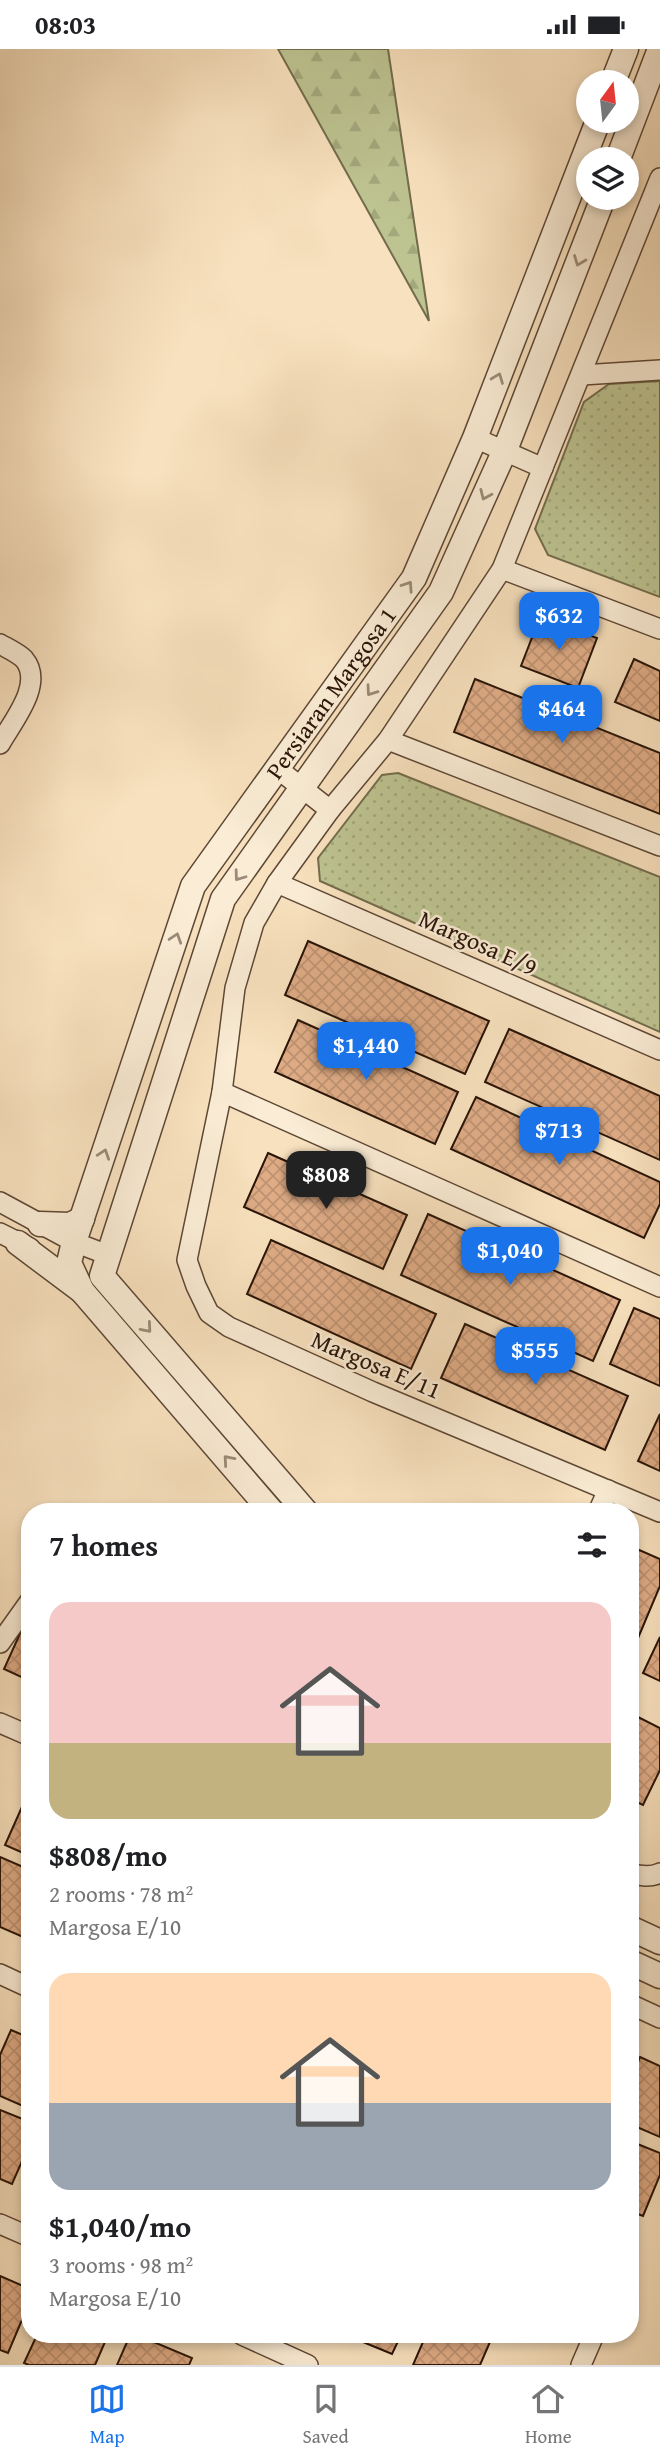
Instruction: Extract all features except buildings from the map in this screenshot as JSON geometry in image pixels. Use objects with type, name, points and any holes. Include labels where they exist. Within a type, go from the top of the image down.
[{"type":"street","points":[[618,70],[626,49]]},
{"type":"street","points":[[623,147],[660,50]]},
{"type":"street","name":"Persiaran Margosa 1","points":[[75,1241],[193,886],[414,578],[475,438],[593,133]]},
{"type":"street","name":"Margosa E/11","points":[[660,178],[502,569],[388,740],[330,810],[277,883],[254,923],[235,988],[222,1092],[187,1260],[209,1313],[229,1327],[373,1392],[660,1512]]},
{"type":"street","name":"Persiaran Margosa 1","points":[[105,1266],[223,899],[442,592],[505,450],[598,210]]},
{"type":"street","points":[[582,375],[660,370]]},
{"type":"street","points":[[475,438],[543,468]]},
{"type":"street","points":[[502,569],[660,629]]},
{"type":"street","points":[[0,644],[24,659],[31,678],[27,697],[0,744]]},
{"type":"street","points":[[388,740],[660,846]]},
{"type":"street","points":[[278,769],[330,810]]},
{"type":"street","name":"Margosa E/9","points":[[277,883],[660,1050]]},
{"type":"street","points":[[222,1092],[660,1287]]},
{"type":"street","points":[[0,1202],[40,1224],[70,1225],[82,1291]]},
{"type":"street","points":[[9,1238],[75,1241],[105,1266],[299,1503]]},
{"type":"street","points":[[9,1238],[82,1291],[264,1503]]},
{"type":"street","points":[[602,1503],[608,1489]]},
{"type":"street","points":[[0,1643],[21,1614]]},
{"type":"street","points":[[0,1723],[21,1732]]},
{"type":"street","points":[[639,1876],[660,1873]]},
{"type":"street","points":[[639,1932],[660,1942]]},
{"type":"street","points":[[639,1966],[660,1976]]},
{"type":"street","points":[[0,1974],[21,1983]]},
{"type":"street","points":[[639,2008],[660,2018]]},
{"type":"street","points":[[0,2224],[21,2233]]},
{"type":"street","points":[[260,2343],[308,2365]]},
{"type":"street","points":[[581,2365],[591,2343]]},
{"type":"green space","points":[[278,49],[388,49],[429,321]]},
{"type":"green space","points":[[660,381],[660,597],[548,555],[535,529],[584,402],[609,384]]},
{"type":"green space","points":[[398,773],[660,877],[660,1032],[320,881],[318,858],[382,775]]}]
